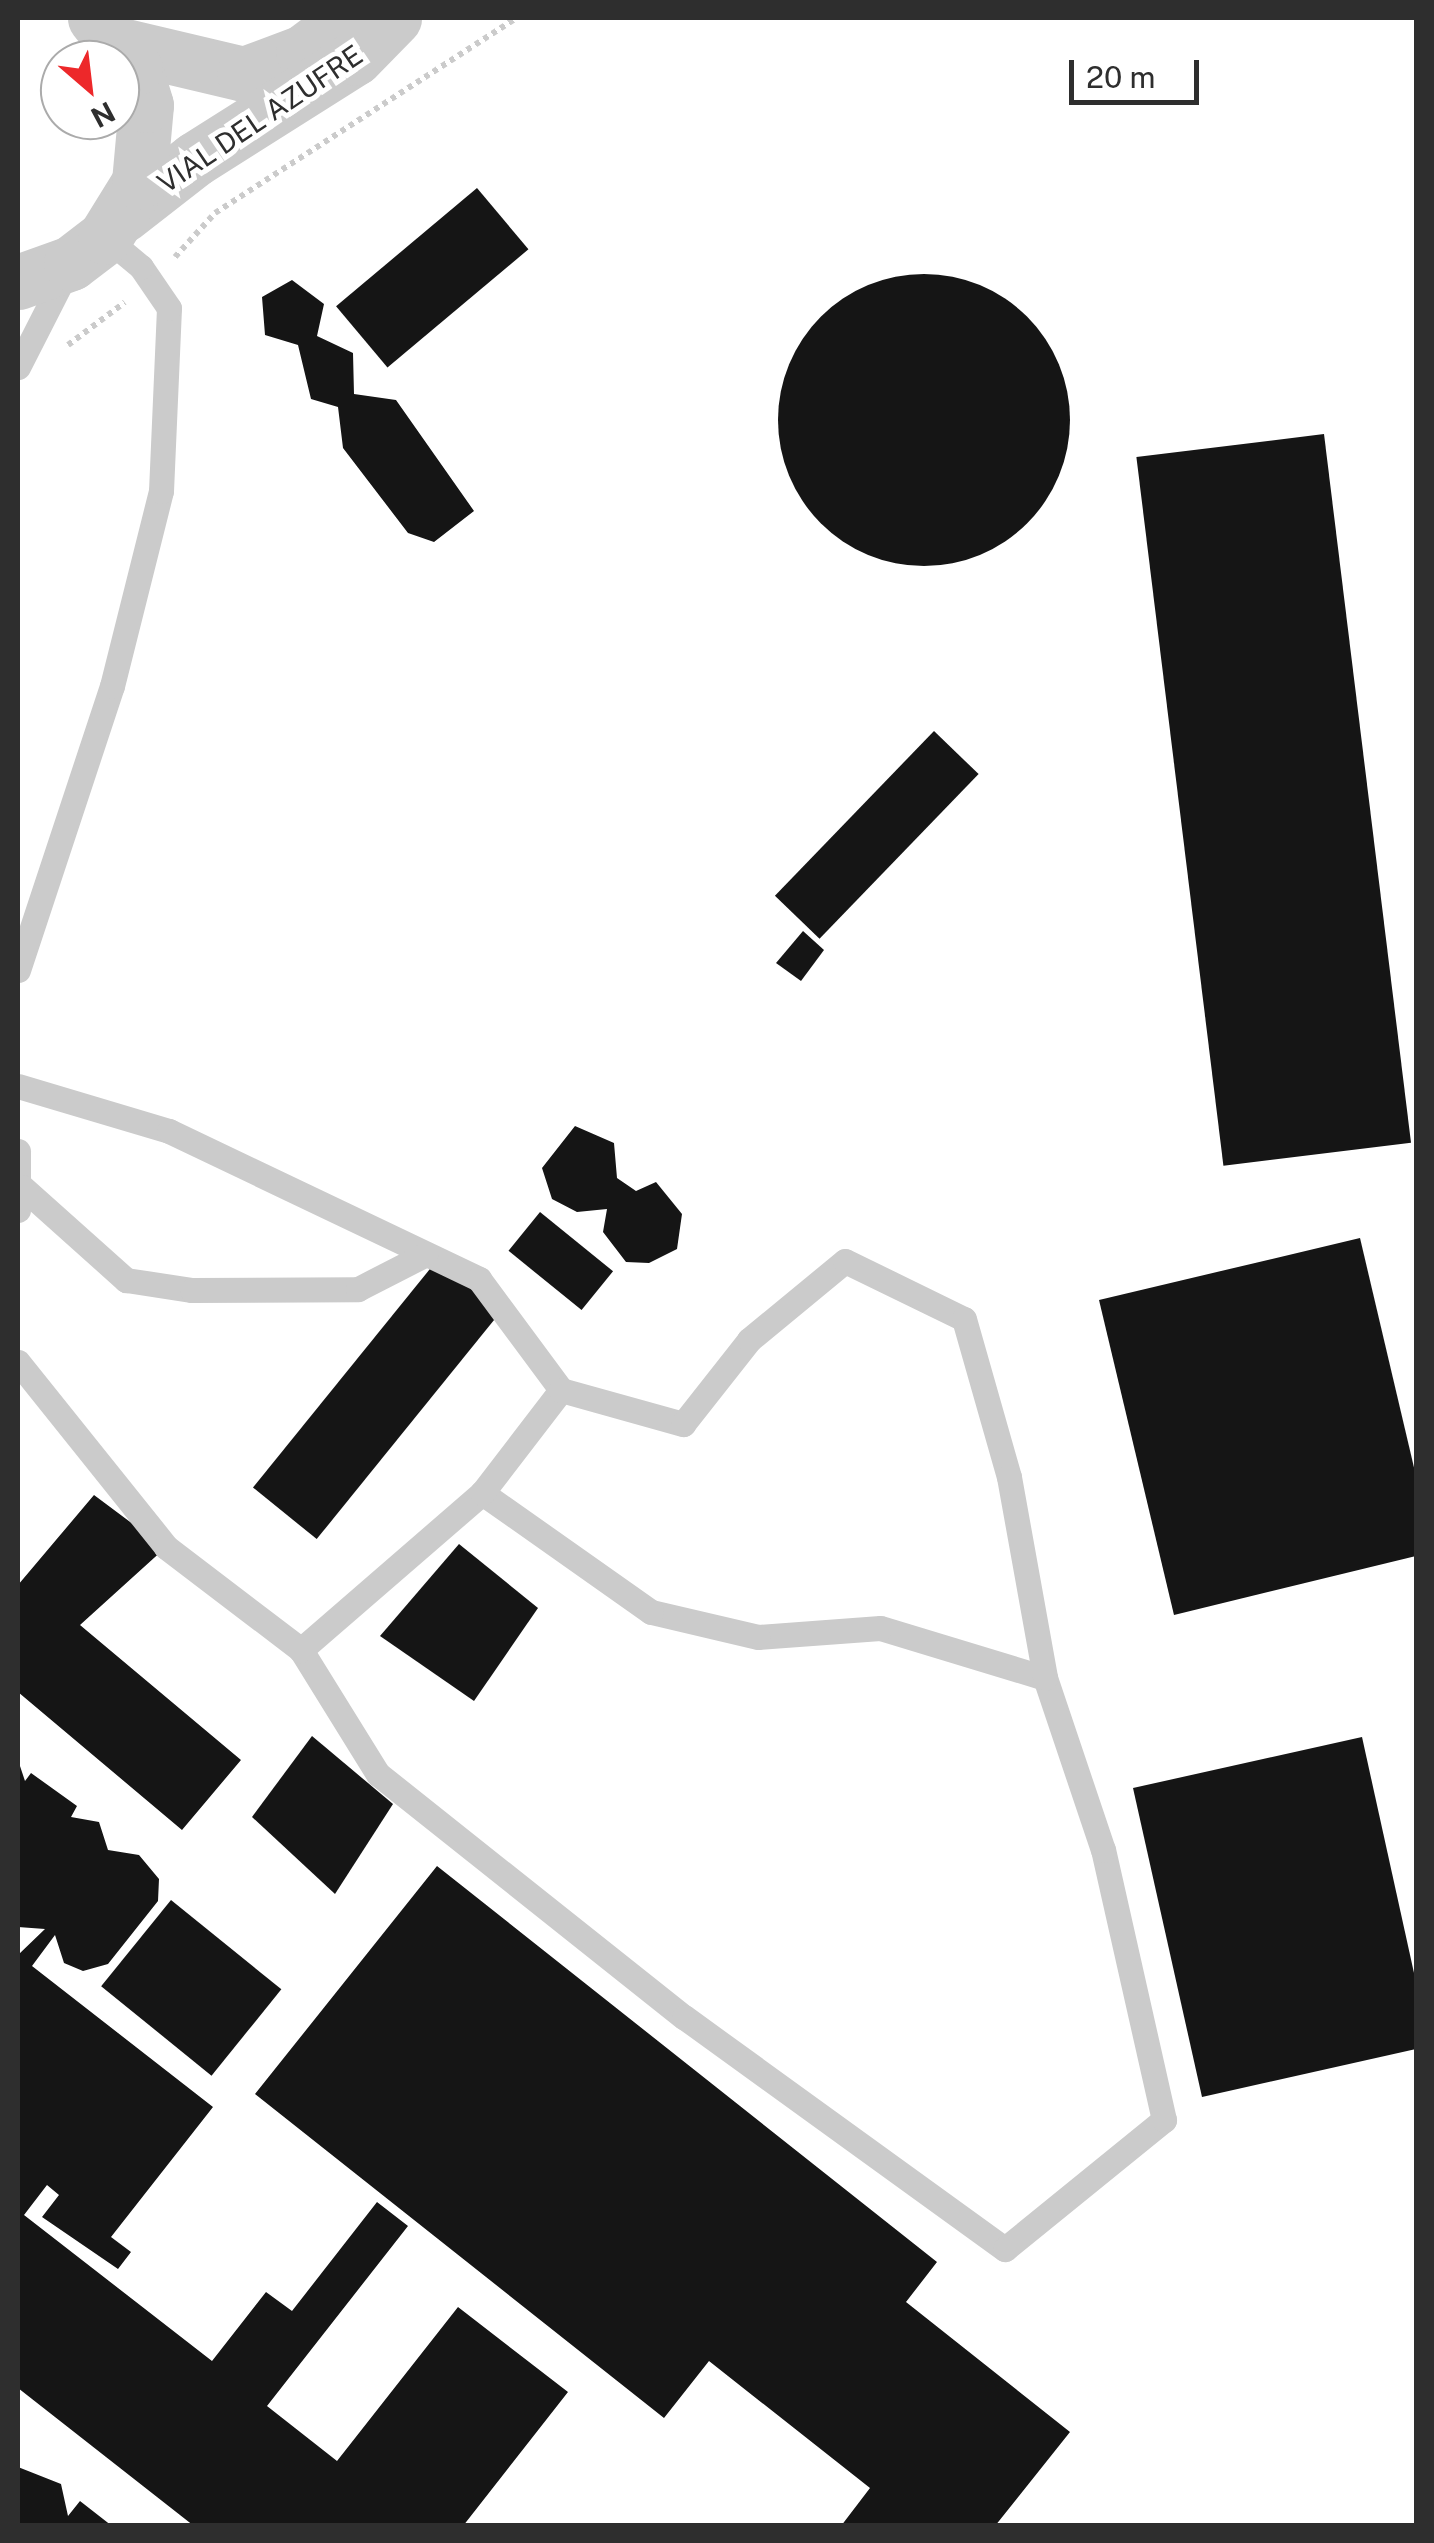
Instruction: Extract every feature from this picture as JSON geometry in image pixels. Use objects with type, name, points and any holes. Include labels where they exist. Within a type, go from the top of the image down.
[{"type":"street","name":"VIAL DEL AZUFRE","points":[[111,29],[244,74],[303,52],[349,18]]},
{"type":"street","name":"VIAL DEL AZUFRE","points":[[18,282],[99,239],[195,159],[356,58],[394,18]]},
{"type":"street","points":[[99,239],[147,144],[146,105],[111,29]]},
{"type":"lane","points":[[18,970],[112,686],[161,490],[168,308],[151,278],[99,239],[24,358]]},
{"type":"lane","points":[[18,1086],[169,1131],[479,1279],[561,1390],[684,1424],[748,1340],[845,1261],[964,1319],[1009,1476],[1045,1678],[1103,1850],[1164,2120],[1006,2249],[684,2017],[378,1774],[301,1650],[166,1547],[18,1362]]},
{"type":"lane","points":[[18,1152],[20,1199],[126,1280],[192,1290],[358,1289],[426,1254]]},
{"type":"lane","points":[[301,1650],[482,1492],[561,1390]]},
{"type":"lane","points":[[482,1492],[650,1612],[758,1637],[880,1628],[1045,1678]]},
{"type":"path","points":[[24,358],[79,344],[215,213],[517,18]]},
{"type":"building","points":[[477,188],[528,249],[387,368],[336,306]]},
{"type":"building","points":[[924,274],[980,285],[1027,317],[1059,364],[1070,420],[1059,476],[1027,523],[980,555],[924,566],[868,555],[821,523],[789,476],[778,420],[789,364],[821,317],[868,285]]},
{"type":"building","points":[[292,280],[324,304],[317,336],[353,353],[354,394],[396,400],[474,511],[434,542],[408,533],[343,448],[338,407],[311,399],[298,345],[265,335],[262,297]]},
{"type":"building","points":[[1324,434],[1411,1143],[1223,1166],[1136,457]]},
{"type":"building","points":[[934,731],[979,774],[820,939],[775,896]]},
{"type":"building","points":[[803,931],[824,950],[801,981],[776,963]]},
{"type":"building","points":[[575,1126],[614,1143],[617,1178],[636,1191],[656,1182],[682,1214],[677,1249],[649,1263],[626,1262],[603,1232],[607,1209],[577,1212],[552,1199],[542,1168]]},
{"type":"building","points":[[540,1212],[613,1271],[582,1310],[509,1251]]},
{"type":"building","points":[[1360,1238],[1416,1476],[1416,1556],[1174,1615],[1099,1300]]},
{"type":"building","points":[[438,1259],[502,1311],[317,1539],[253,1487]]},
{"type":"building","points":[[94,1495],[165,1548],[80,1625],[241,1760],[182,1830],[18,1692],[18,1585]]},
{"type":"building","points":[[459,1544],[538,1608],[474,1701],[380,1636]]},
{"type":"building","points":[[312,1736],[393,1804],[335,1894],[252,1817]]},
{"type":"building","points":[[1362,1737],[1416,1982],[1416,2049],[1202,2097],[1133,1788]]},
{"type":"building","points":[[18,1760],[25,1781],[31,1773],[77,1806],[71,1817],[99,1822],[108,1850],[139,1855],[159,1879],[158,1901],[108,1964],[83,1971],[64,1963],[55,1935],[32,1966],[213,2107],[111,2237],[131,2252],[118,2269],[42,2217],[59,2195],[47,2185],[24,2215],[212,2361],[266,2292],[292,2311],[377,2202],[408,2226],[267,2406],[337,2461],[458,2307],[568,2392],[463,2526],[194,2526],[18,2388],[18,1955],[45,1929],[18,1927]]},
{"type":"building","points":[[437,1866],[937,2262],[906,2302],[1070,2432],[995,2526],[841,2526],[870,2488],[709,2361],[664,2418],[255,2094]]},
{"type":"building","points":[[171,1900],[281,1989],[212,2076],[101,1986]]},
{"type":"building","points":[[18,2467],[61,2484],[68,2516],[80,2501],[112,2526],[18,2526]]}]
